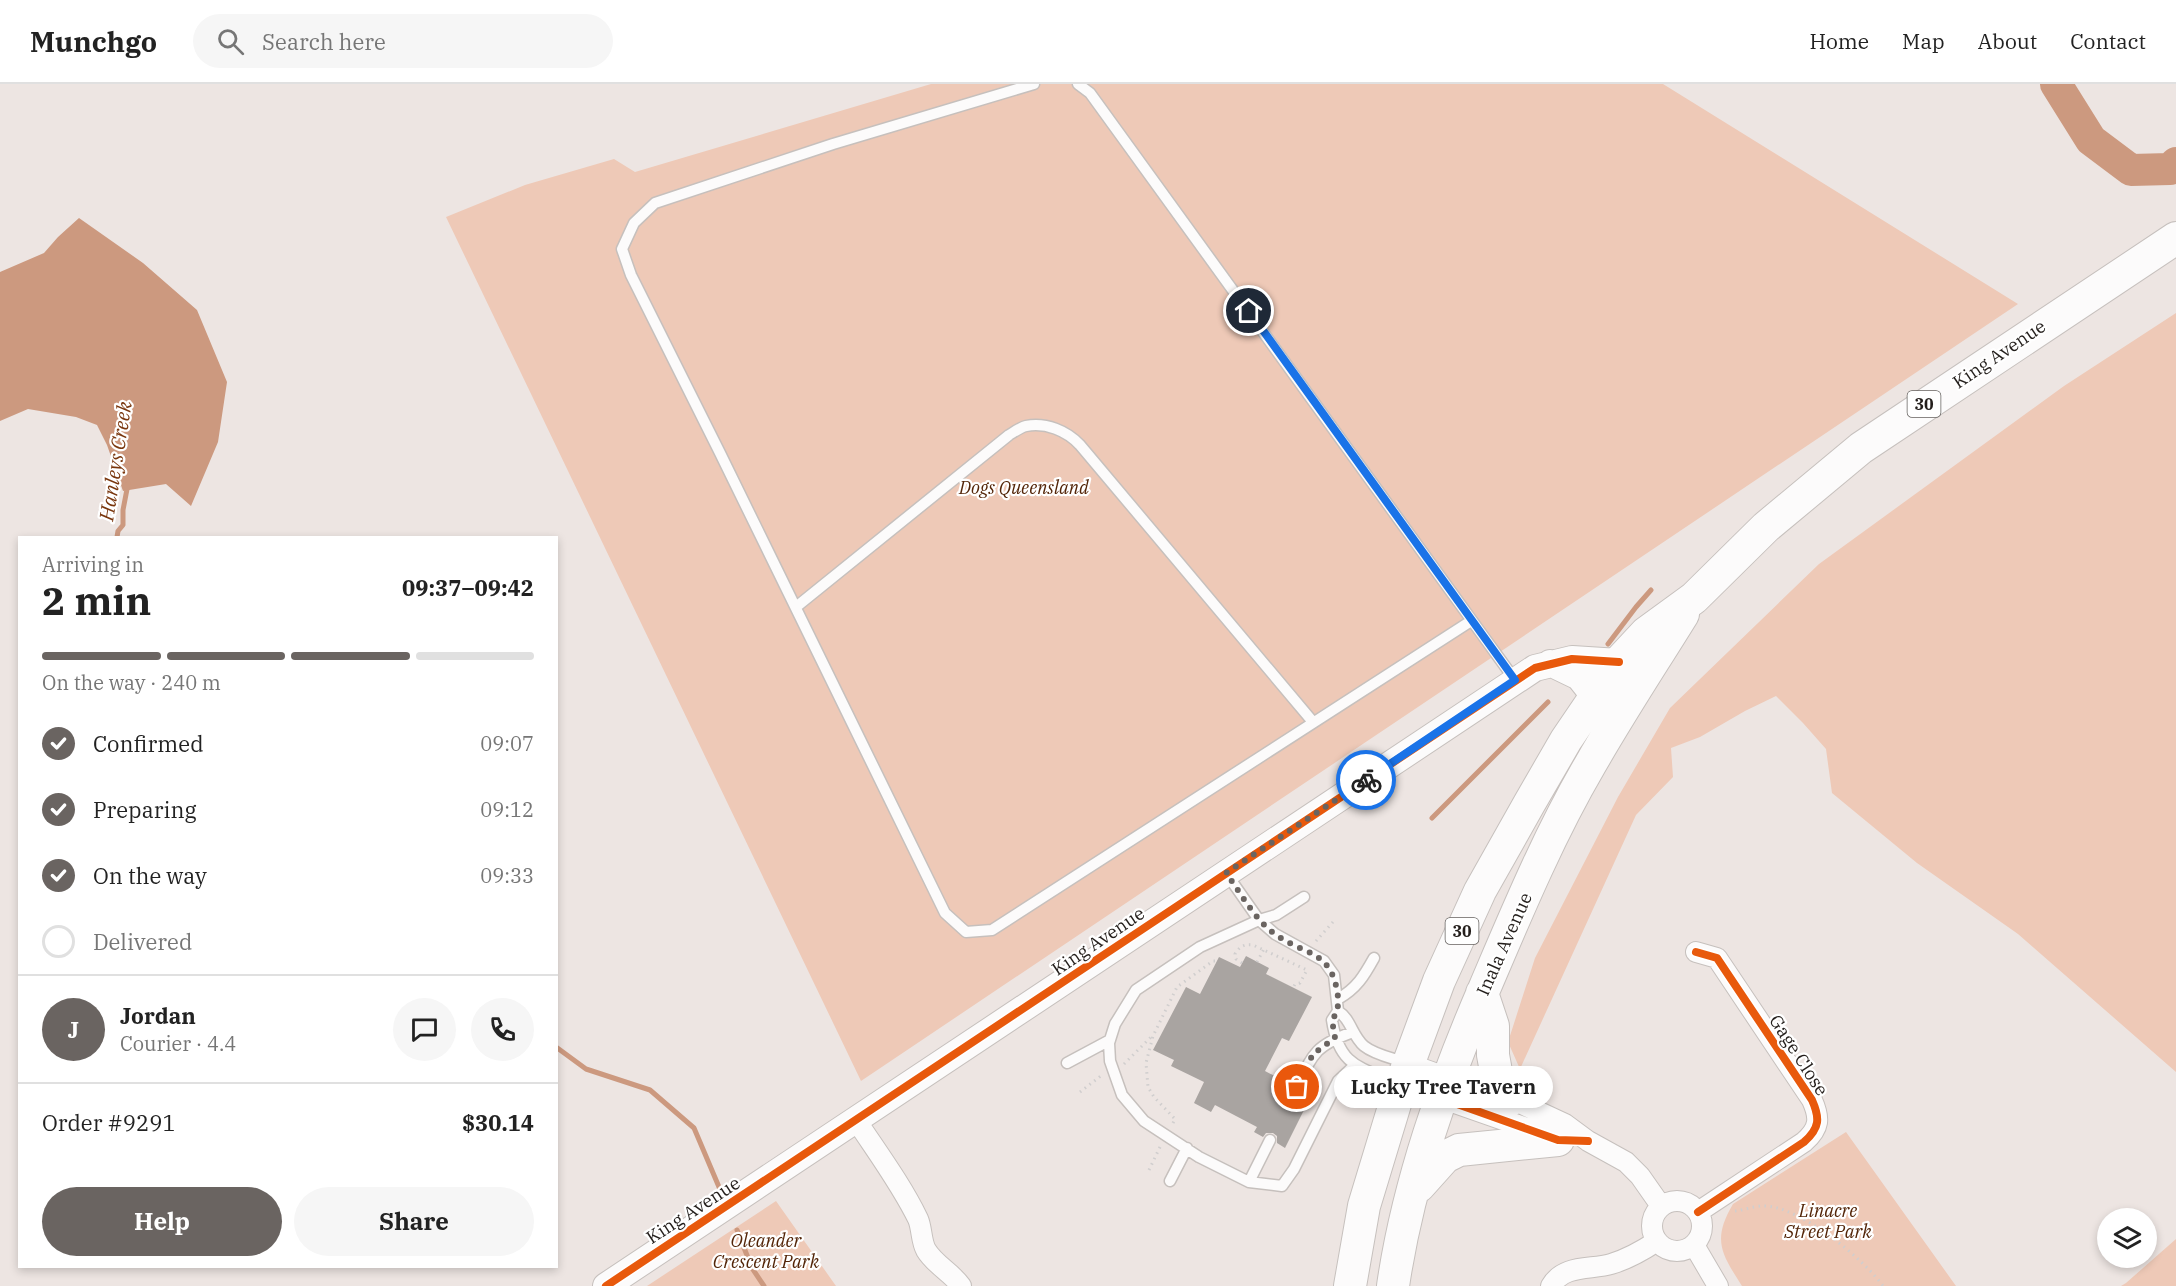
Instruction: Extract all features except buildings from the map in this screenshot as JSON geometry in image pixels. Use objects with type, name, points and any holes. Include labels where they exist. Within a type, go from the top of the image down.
[{"type":"main road","name":"King Avenue","points":[[1624,657],[1646,633],[1694,598],[1766,527],[1861,448],[2176,238]]},
{"type":"main road","name":"King Avenue","points":[[1675,627],[1694,598]]},
{"type":"main road","name":"Inala Avenue","points":[[1393,1286],[1396,1261],[1444,1088],[1482,993],[1544,853],[1589,765],[1675,627]]},
{"type":"main road","name":"30","points":[[1350,1286],[1364,1206],[1405,1074],[1439,981],[1480,891],[1566,740],[1594,696],[1624,657]]},
{"type":"main road","points":[[1482,993],[1493,1026],[1493,1055],[1497,1077],[1510,1100]]},
{"type":"main road","points":[[1414,1192],[1445,1157],[1459,1150],[1570,1135]]},
{"type":"street","name":"King Avenue","points":[[606,1286],[1515,680],[1535,668],[1572,658],[1624,657]]},
{"type":"street","points":[[1550,663],[1579,677],[1594,696]]},
{"type":"street","name":"Gage Close","points":[[1696,952],[1717,958],[1812,1100],[1818,1113],[1818,1124],[1814,1133],[1804,1142],[1698,1212]]},
{"type":"street","points":[[1405,1074],[1570,1135]]},
{"type":"street","points":[[1444,1088],[1510,1100],[1570,1135],[1626,1162],[1640,1176],[1661,1206]]},
{"type":"street","points":[[856,1120],[920,1222],[925,1248],[935,1263],[956,1278],[962,1286]]},
{"type":"street","points":[[1671,1201],[1686,1202],[1698,1212],[1702,1226],[1694,1245],[1680,1251],[1673,1251],[1666,1249],[1657,1241],[1652,1231],[1652,1224],[1661,1206],[1671,1201]]},
{"type":"street","points":[[1551,1286],[1554,1281],[1574,1269],[1608,1265],[1636,1254],[1657,1241]]},
{"type":"street","points":[[1694,1245],[1718,1286]]},
{"type":"lane","points":[[1034,84],[833,144],[656,203],[634,222],[622,249],[631,275],[945,913],[966,932],[992,930],[1471,621]]},
{"type":"lane","points":[[1078,84],[1090,93],[1515,680]]},
{"type":"lane","points":[[796,607],[1009,435],[1026,426],[1044,426],[1060,430],[1080,445],[1313,723]]},
{"type":"lane","points":[[1226,873],[1260,920],[1275,934],[1324,961],[1334,975],[1338,1011],[1332,1020],[1335,1038],[1346,1058],[1355,1065],[1405,1074]]},
{"type":"lane","points":[[1304,897],[1276,915],[1200,947],[1136,990],[1120,1015],[1110,1040],[1110,1061],[1122,1095],[1143,1121],[1199,1157],[1249,1182],[1282,1186],[1294,1169],[1338,1081],[1355,1065]]},
{"type":"lane","points":[[1338,999],[1351,992],[1361,982],[1374,958]]},
{"type":"lane","points":[[1338,1011],[1346,1016],[1353,1032],[1365,1047],[1405,1074]]},
{"type":"lane","points":[[1297,1087],[1313,1054],[1335,1038],[1353,1032]]},
{"type":"lane","points":[[1067,1063],[1110,1040]]},
{"type":"lane","points":[[1249,1182],[1270,1140]]},
{"type":"lane","points":[[1170,1181],[1187,1148]]},
{"type":"path","points":[[1314,945],[1333,922]]},
{"type":"path","points":[[1242,963],[1236,959],[1235,954],[1245,944],[1264,949],[1307,970],[1300,982],[1293,988]]},
{"type":"path","points":[[1257,962],[1264,949]]},
{"type":"path","points":[[1149,1170],[1175,1119],[1154,1097],[1148,1087],[1146,1063],[1153,1036],[1177,987],[1217,961]]},
{"type":"path","points":[[1121,1066],[1153,1036]]},
{"type":"path","points":[[1730,1212],[1764,1206],[1790,1212],[1819,1228],[1846,1249],[1876,1276],[1883,1286]]},
{"type":"green space","name":"Dogs Queensland","points":[[931,84],[1663,84],[2018,304],[861,1081],[446,217],[525,185],[614,159],[635,172]]},
{"type":"green space","points":[[2176,313],[2176,1072],[2018,934],[1917,863],[1832,793],[1826,749],[1776,696],[1700,737],[1671,748],[1673,777],[1636,815],[1520,1069],[1508,1042],[1535,958],[1618,797],[1670,708],[1819,564],[2064,386]]},
{"type":"green space","name":"Linacre Street Park","points":[[1846,1132],[1956,1286],[1742,1286],[1724,1255],[1721,1237],[1726,1217],[1733,1204]]},
{"type":"green space","name":"Oleander Crescent Park","points":[[776,1201],[836,1286],[647,1286]]},
{"type":"green space","points":[[2176,1239],[2176,1286],[2121,1286],[2143,1268],[2157,1268],[2157,1256]]},
{"type":"water","points":[[79,218],[143,263],[197,310],[227,382],[218,442],[191,506],[166,484],[123,491],[107,445],[97,425],[76,417],[28,409],[0,421],[0,272],[44,253]]},
{"type":"waterway","points":[[2056,84],[2091,140],[2131,170],[2170,169],[2176,163]]},
{"type":"waterway","name":"Hanleys Creek","points":[[117,536],[123,525],[123,510],[128,484]]},
{"type":"waterway","points":[[1608,644],[1651,590]]},
{"type":"waterway","points":[[1432,818],[1548,702]]},
{"type":"waterway","name":"Hanleys Creek","points":[[558,1048],[586,1069],[650,1090],[694,1128],[719,1187]]},
{"type":"waterway","name":"Hanleys Creek","points":[[737,1230],[752,1268],[764,1286]]},
{"type":"cycle path","points":[[606,1286],[1535,668],[1572,659],[1619,662]]},
{"type":"cycle path","points":[[1696,952],[1717,958],[1812,1100],[1817,1118],[1816,1127],[1804,1142],[1698,1212]]},
{"type":"cycle path","points":[[1401,1084],[1558,1140],[1588,1141]]},
{"type":"way so far","points":[[1297,1087],[1313,1054],[1335,1038],[1332,1020],[1338,1011],[1338,999],[1334,975],[1324,961],[1275,934],[1260,920],[1226,873],[1366,780]]},
{"type":"place","name":"Lucky Tree Tavern","points":[[1297,1087]]},
{"type":"route","points":[[1249,311],[1515,680],[1366,780]]}]
